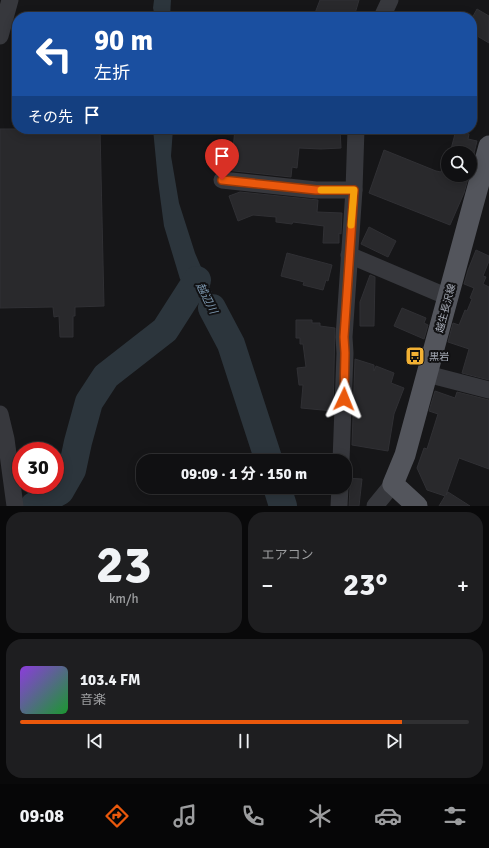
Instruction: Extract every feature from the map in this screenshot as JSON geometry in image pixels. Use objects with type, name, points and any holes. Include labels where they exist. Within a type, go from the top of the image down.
[{"type":"main road","name":"越生長沢線","points":[[393,484],[405,455],[489,146]]},
{"type":"main road","points":[[393,484],[417,506]]},
{"type":"street","points":[[0,36],[10,0]]},
{"type":"street","points":[[384,12],[390,0]]},
{"type":"street","points":[[341,454],[345,353],[344,337],[354,190],[356,134]]},
{"type":"street","points":[[222,180],[316,190],[354,190]]},
{"type":"street","points":[[349,255],[448,297]]},
{"type":"street","points":[[427,374],[489,390]]},
{"type":"street","points":[[0,414],[6,439],[10,499]]},
{"type":"street","points":[[375,506],[393,484]]},
{"type":"street","points":[[391,506],[393,484]]},
{"type":"street","points":[[339,506],[340,494]]},
{"type":"water","points":[[154,0],[171,0],[170,12],[154,12]]},
{"type":"water","points":[[153,134],[173,134],[171,156],[179,203],[195,253],[236,349],[180,279],[164,226]]},
{"type":"building","points":[[320,0],[359,0],[355,12],[315,12]]},
{"type":"building","points":[[477,9],[489,16],[489,43],[477,36],[477,12],[475,12]]},
{"type":"building","points":[[0,129],[12,129],[12,134],[100,134],[104,306],[75,307],[75,316],[73,316],[73,337],[60,337],[59,316],[54,317],[53,307],[0,308]]},
{"type":"building","points":[[234,134],[340,134],[341,148],[299,148],[297,168],[292,167],[291,177],[225,170],[225,162],[223,162],[225,148],[233,149]]},
{"type":"building","points":[[455,134],[469,134],[468,139],[477,141],[476,146],[452,146]]},
{"type":"building","points":[[384,150],[441,172],[441,182],[467,182],[464,193],[450,225],[369,193]]},
{"type":"building","points":[[240,192],[318,200],[317,212],[342,213],[339,243],[323,243],[324,226],[293,222],[292,224],[276,222],[276,217],[253,215],[238,221],[229,196]]},
{"type":"building","points":[[369,227],[396,241],[388,257],[361,244]]},
{"type":"building","points":[[476,250],[489,256],[489,261],[483,276],[486,277],[483,284],[489,287],[489,380],[462,373],[469,349],[448,342],[453,323],[459,325],[465,310],[467,311],[472,299],[470,298],[474,288],[464,284]]},
{"type":"building","points":[[287,253],[332,265],[328,281],[326,280],[323,290],[303,285],[304,282],[281,276]]},
{"type":"building","points":[[370,275],[375,277],[374,326],[360,326],[360,302]]},
{"type":"building","points":[[402,308],[426,318],[424,323],[428,325],[424,339],[394,326]]},
{"type":"building","points":[[296,320],[312,320],[312,323],[320,323],[320,326],[335,328],[333,411],[301,408],[303,385],[299,385],[297,368],[306,367],[303,344],[300,344],[300,338],[296,338]]},
{"type":"building","points":[[355,359],[374,365],[374,371],[376,366],[394,373],[391,383],[404,388],[394,414],[388,451],[352,445]]},
{"type":"building","points":[[435,391],[455,398],[457,392],[489,400],[489,469],[459,458],[446,495],[448,492],[470,506],[439,506],[445,496],[427,490],[417,468],[424,448],[427,449],[438,414],[429,411]]},
{"type":"building","points":[[352,478],[362,479],[359,506],[349,506],[350,494],[352,494]]},
{"type":"waterway","points":[[34,506],[60,491],[72,470],[89,402],[106,376],[165,330],[197,280]]},
{"type":"waterway","name":"越辺川","points":[[212,308],[231,344],[267,454]]},
{"type":"waterway","name":"越辺川","points":[[279,494],[283,506]]},
{"type":"slow traffic","points":[[321,190],[354,190],[351,225]]},
{"type":"place","name":"黒岩","points":[[415,356]]},
{"type":"route","points":[[222,180],[316,190],[354,190],[344,337],[344,399]]}]
